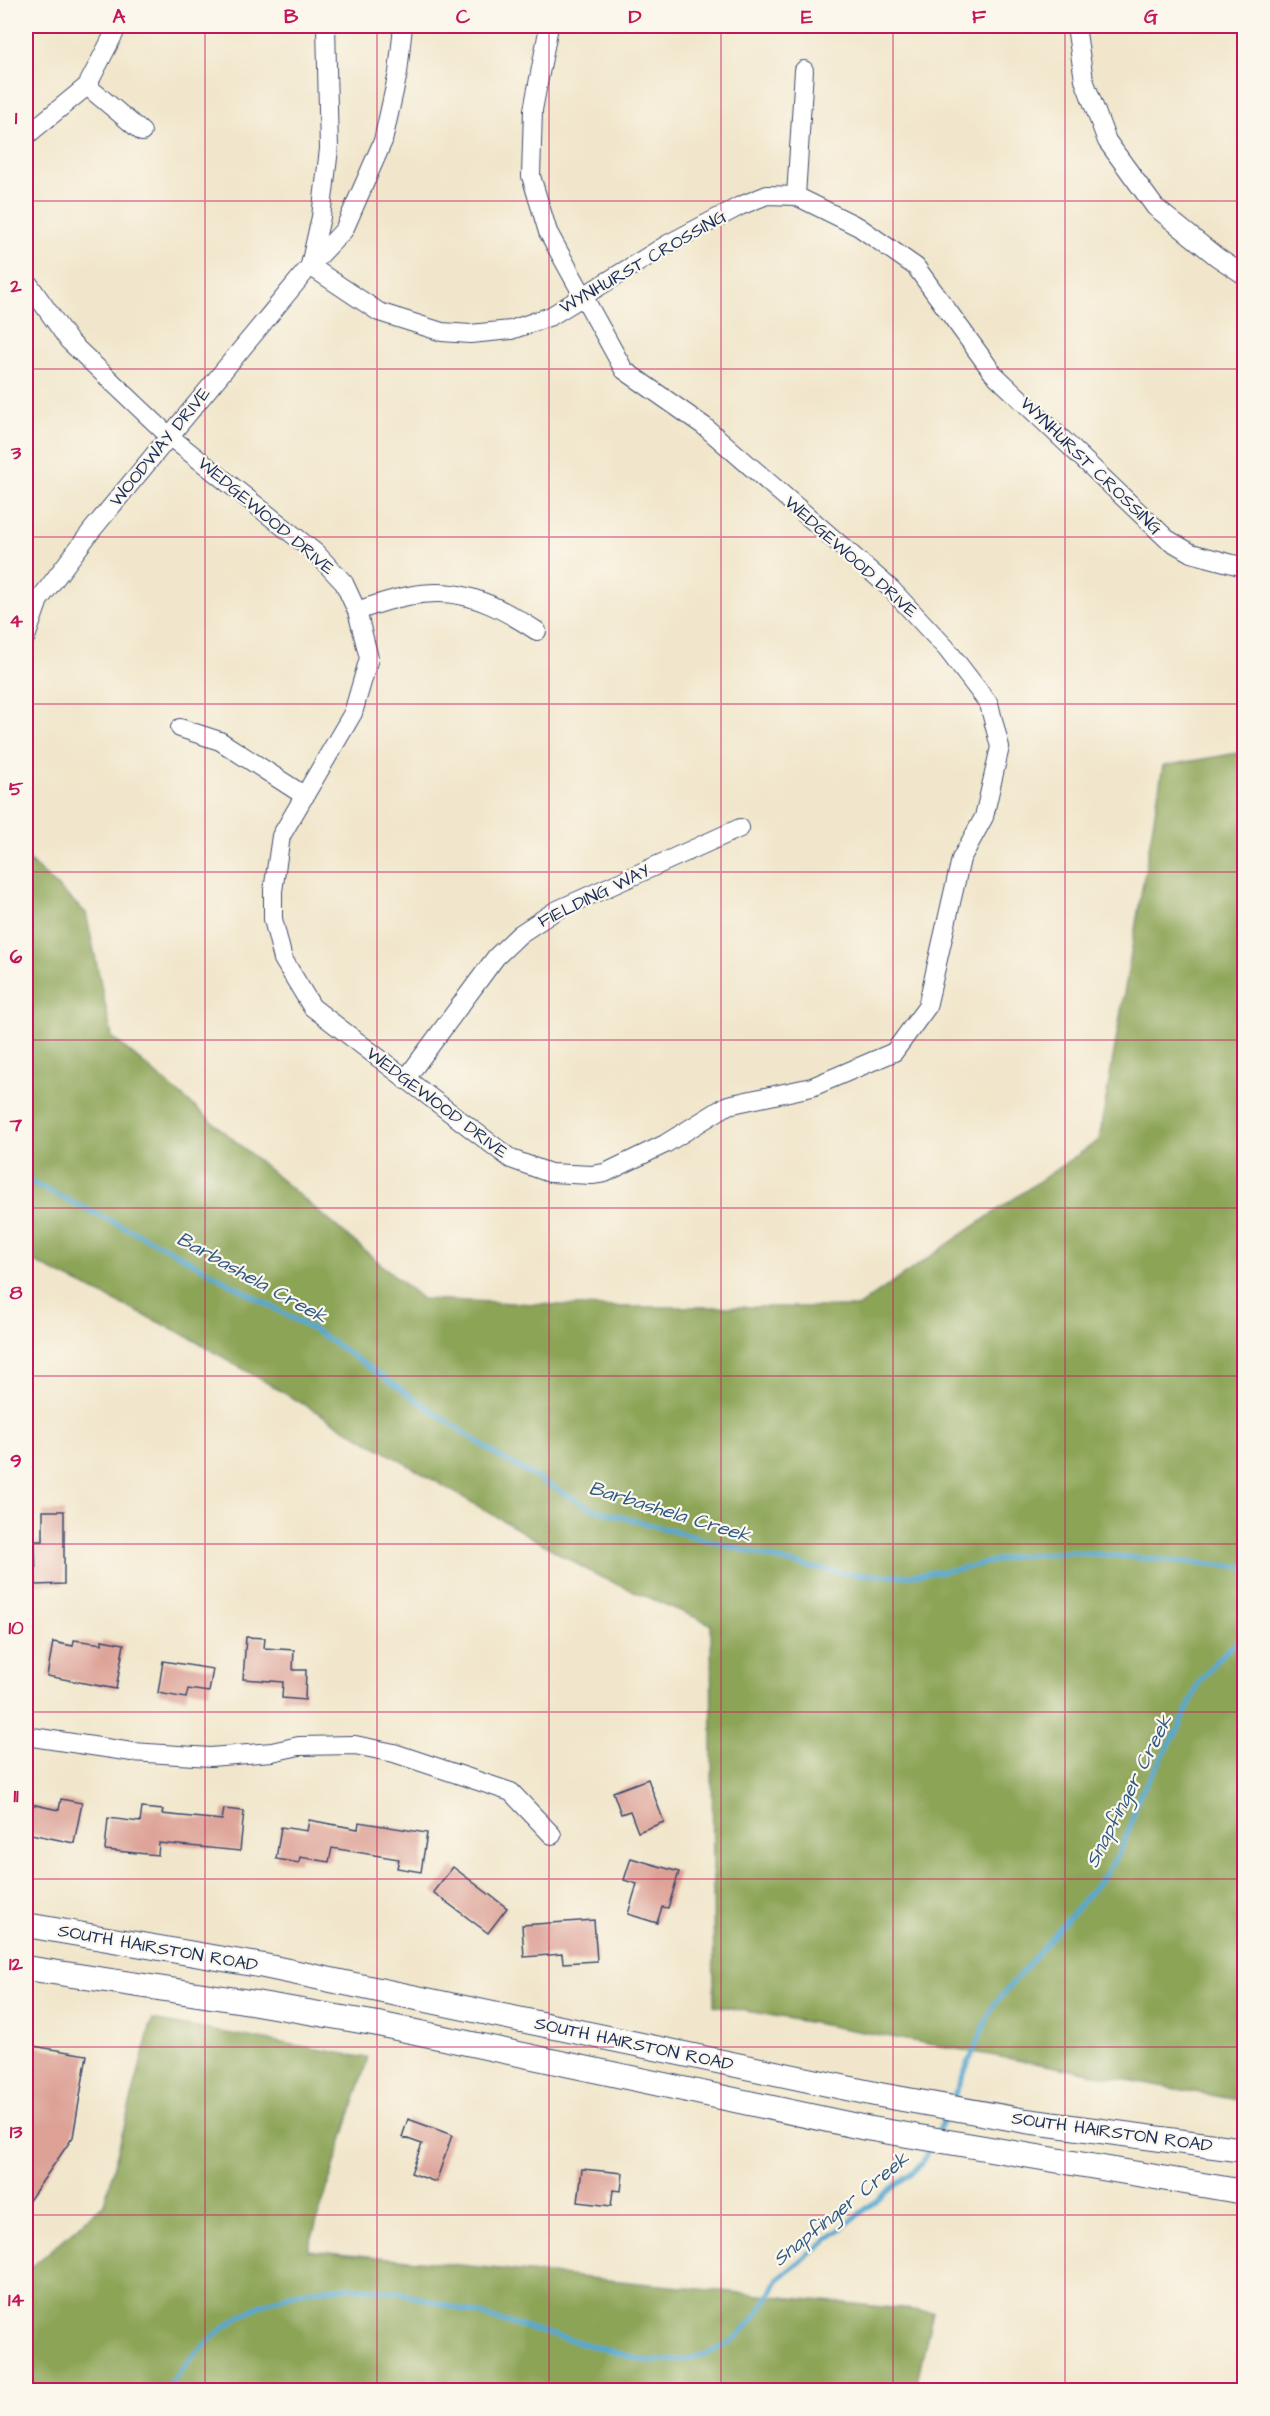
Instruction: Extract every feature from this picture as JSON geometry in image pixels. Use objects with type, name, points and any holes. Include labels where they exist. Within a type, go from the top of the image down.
[{"type":"main road","name":"SOUTH HAIRSTON ROAD","points":[[26,1925],[264,1966],[880,2095],[1026,2121],[1245,2150]]},
{"type":"main road","name":"SOUTH HAIRSTON ROAD","points":[[26,1968],[378,2024],[866,2128],[1012,2155],[1245,2192]]},
{"type":"street","points":[[26,136],[87,86],[118,26]]},
{"type":"street","name":"WOODWAY DRIVE","points":[[310,267],[321,217],[329,149],[326,26]]},
{"type":"street","name":"WOODWAY DRIVE","points":[[26,637],[39,600],[169,436],[310,267],[344,230],[383,141],[398,73],[403,26]]},
{"type":"street","name":"WEDGEWOOD DRIVE","points":[[26,280],[69,341],[169,436],[316,554],[344,583],[357,611],[369,658],[353,713],[281,836],[273,891],[273,919],[283,959],[312,1007],[511,1159],[550,1173],[592,1175],[606,1173],[665,1143],[728,1105],[812,1087],[894,1052],[927,1007],[961,859],[984,818],[1000,747],[989,704],[946,648],[891,589],[704,426],[624,370],[548,232],[531,176],[533,110],[549,26]]},
{"type":"street","points":[[1076,26],[1084,80],[1107,141],[1155,207],[1217,257],[1245,275]]},
{"type":"street","points":[[796,196],[804,70]]},
{"type":"street","points":[[87,86],[142,132]]},
{"type":"street","name":"WYNHURST CROSSING","points":[[310,267],[379,312],[442,332],[470,334],[511,330],[551,316],[668,244],[740,206],[767,195],[796,196],[859,227],[916,267],[993,373],[1167,539],[1191,553],[1245,567]]},
{"type":"street","points":[[357,611],[390,598],[438,591],[464,595],[486,603],[508,612],[537,631]]},
{"type":"street","points":[[180,728],[220,741],[305,796]]},
{"type":"street","name":"FIELDING WAY","points":[[405,1080],[496,957],[520,934],[555,911],[740,828]]},
{"type":"street","points":[[26,1736],[132,1752],[210,1757],[327,1744],[365,1747],[394,1753],[511,1792],[552,1835]]},
{"type":"green space","points":[[1244,752],[1244,2101],[714,2005],[711,1624],[596,1575],[185,1335],[26,1258],[26,858],[86,913],[112,1037],[422,1299],[604,1307],[857,1307],[1099,1140],[1163,766]]},
{"type":"green space","points":[[152,2020],[368,2058],[308,2250],[933,2312],[915,2390],[26,2390],[26,2272],[104,2204]]},
{"type":"building","points":[[43,1511],[64,1511],[64,1584],[36,1585],[35,1541],[43,1541]]},
{"type":"building","points":[[246,1637],[265,1638],[264,1648],[294,1650],[293,1670],[306,1670],[305,1700],[282,1698],[283,1682],[243,1679]]},
{"type":"building","points":[[74,1640],[102,1644],[102,1640],[124,1644],[116,1689],[47,1676],[53,1642],[73,1646]]},
{"type":"building","points":[[163,1661],[213,1669],[209,1692],[188,1689],[186,1698],[158,1693]]},
{"type":"building","points":[[648,1779],[664,1822],[638,1832],[630,1811],[621,1814],[613,1792]]},
{"type":"building","points":[[61,1799],[82,1803],[74,1843],[26,1833],[26,1803],[59,1810]]},
{"type":"building","points":[[142,1808],[163,1810],[162,1814],[222,1820],[224,1809],[244,1811],[240,1851],[159,1843],[158,1855],[105,1850],[108,1818],[140,1822]]},
{"type":"building","points":[[309,1820],[358,1829],[359,1822],[427,1833],[421,1872],[397,1868],[399,1859],[332,1848],[329,1862],[300,1857],[299,1863],[276,1859],[281,1827],[307,1831]]},
{"type":"building","points":[[631,1858],[679,1872],[668,1908],[662,1907],[657,1923],[628,1914],[637,1884],[624,1880]]},
{"type":"building","points":[[453,1867],[507,1908],[488,1933],[433,1892]]},
{"type":"building","points":[[594,1920],[597,1961],[563,1963],[562,1954],[524,1957],[522,1925]]},
{"type":"building","points":[[33,2046],[87,2055],[73,2137],[26,2205],[26,2092]]},
{"type":"building","points":[[408,2119],[452,2135],[436,2182],[411,2173],[422,2144],[402,2137]]},
{"type":"building","points":[[582,2169],[623,2173],[621,2191],[613,2190],[611,2206],[578,2202]]},
{"type":"waterway","name":"Barbashela Creek","points":[[26,1180],[163,1246],[322,1335],[495,1454],[592,1509],[794,1564],[849,1574],[905,1576],[960,1569],[1014,1556],[1070,1552],[1244,1567]]},
{"type":"waterway","name":"Snapfinger Creek","points":[[952,2101],[993,2006],[1106,1874],[1120,1851],[1131,1825],[1138,1798],[1178,1730],[1199,1683],[1216,1661],[1244,1635]]},
{"type":"waterway","name":"Snapfinger Creek","points":[[937,2134],[947,2113]]},
{"type":"waterway","name":"Snapfinger Creek","points":[[166,2390],[213,2336],[240,2317],[268,2302],[298,2293],[330,2288],[365,2288],[402,2293],[646,2361],[670,2361],[710,2353],[741,2333],[754,2319],[777,2280],[922,2164],[931,2145]]}]
